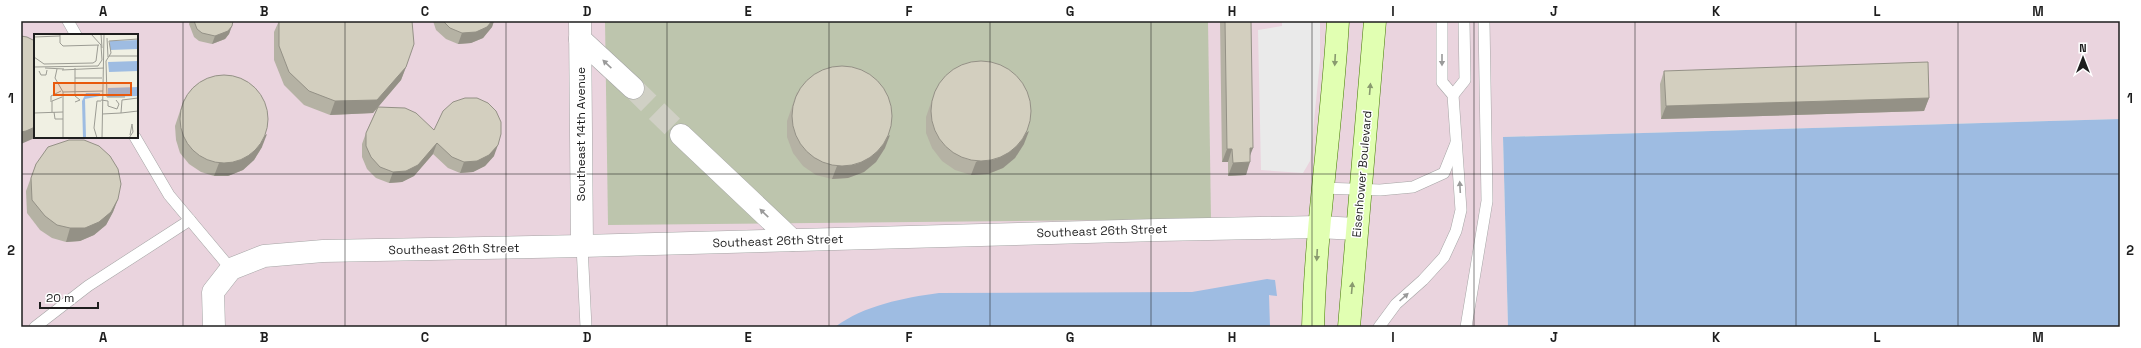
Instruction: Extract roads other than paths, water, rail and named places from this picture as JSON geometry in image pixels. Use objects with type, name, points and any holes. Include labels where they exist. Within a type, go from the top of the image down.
[{"type":"street","points":[[1313,327],[1318,227],[1335,76],[1338,21]]},
{"type":"street","name":"Eisenhower Boulevard","points":[[1349,327],[1375,21]]},
{"type":"street","points":[[580,30],[633,88]]},
{"type":"street","name":"Southeast 14th Avenue","points":[[580,30],[582,246]]},
{"type":"street","points":[[681,135],[792,240]]},
{"type":"street","name":"Southeast 26th Street","points":[[231,269],[264,256],[323,251],[582,246],[1318,227],[1357,229]]},
{"type":"street","points":[[214,327],[213,292],[231,269]]},
{"type":"lane","points":[[68,21],[75,34]]},
{"type":"lane","points":[[1380,327],[1396,304],[1423,280],[1444,257],[1456,231],[1461,210],[1453,96],[1442,82],[1442,21]]},
{"type":"lane","points":[[1453,96],[1465,80],[1464,21]]},
{"type":"lane","points":[[1466,327],[1487,202],[1484,21]]},
{"type":"lane","points":[[136,138],[169,195],[231,269]]},
{"type":"lane","points":[[1322,188],[1360,190],[1412,187],[1444,173],[1457,141]]},
{"type":"lane","points":[[35,327],[88,286],[190,220]]},
{"type":"lane","points":[[582,246],[586,327]]},
{"type":"water","points":[[2120,119],[2120,327],[1508,327],[1503,137]]},
{"type":"water","points":[[1267,279],[1275,280],[1277,296],[1269,295],[1270,327],[835,327],[847,319],[872,308],[898,300],[939,293],[1192,292]]},
{"type":"tunnel","points":[[633,88],[681,135]]}]
